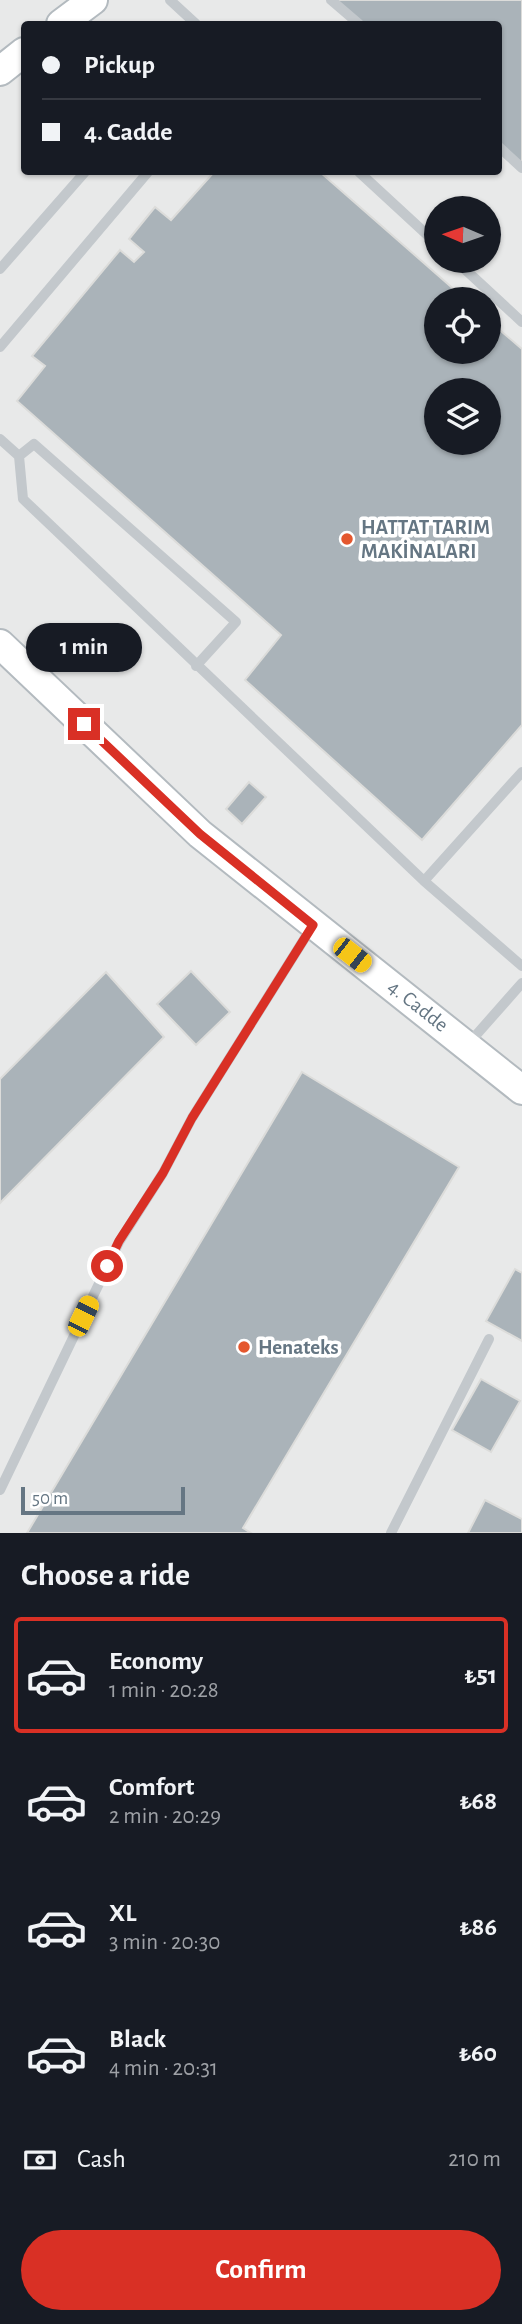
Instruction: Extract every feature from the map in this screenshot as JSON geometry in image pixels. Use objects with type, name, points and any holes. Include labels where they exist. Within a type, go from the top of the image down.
[{"type":"street","points":[[65,21],[93,0]]},
{"type":"street","points":[[0,71],[21,54]]},
{"type":"street","name":"4. Cadde","points":[[0,644],[200,834],[522,1090]]},
{"type":"lane","points":[[170,0],[193,21]]},
{"type":"lane","points":[[331,0],[356,21]]},
{"type":"lane","points":[[502,150],[522,168]]},
{"type":"lane","points":[[0,269],[82,175]]},
{"type":"lane","points":[[0,347],[145,175]]},
{"type":"lane","points":[[362,175],[424,232]]},
{"type":"lane","points":[[469,273],[522,322]]},
{"type":"lane","points":[[0,439],[19,456],[23,499],[424,881],[522,966]]},
{"type":"lane","points":[[19,456],[34,444],[236,622],[196,666]]},
{"type":"lane","points":[[424,881],[522,772]]},
{"type":"lane","points":[[0,1490],[119,1241],[163,1173],[192,1118],[313,925]]},
{"type":"lane","points":[[469,1047],[477,1034],[522,983]]},
{"type":"lane","points":[[391,1533],[489,1339]]},
{"type":"shaded area","points":[[0,0],[522,0],[522,1533],[0,1533]]},
{"type":"building","points":[[333,0],[522,0],[522,166],[502,148],[502,21],[358,21]]},
{"type":"building","name":"HATTAT TARIM MAKİNALARI","points":[[211,175],[323,175],[424,263],[424,273],[435,273],[451,287],[424,287],[424,364],[501,364],[501,331],[522,349],[522,725],[422,840],[245,680],[281,635],[17,401],[45,366],[32,356],[120,250],[134,262],[144,252],[129,239],[155,207],[171,220]]},
{"type":"building","points":[[249,782],[266,797],[242,824],[226,809]]},
{"type":"building","points":[[191,971],[230,1012],[196,1045],[157,1004]]},
{"type":"building","points":[[106,972],[164,1037],[0,1203],[0,1079]]},
{"type":"building","name":"Henateks","points":[[302,1072],[459,1167],[243,1528],[251,1533],[27,1533]]},
{"type":"building","points":[[515,1269],[522,1273],[522,1341],[486,1321]]},
{"type":"building","points":[[481,1379],[520,1401],[491,1452],[452,1430]]},
{"type":"building","points":[[485,1500],[522,1519],[522,1533],[468,1533]]},
{"type":"place","name":"HATTAT TARIM MAKİNALARI","points":[[347,539]]},
{"type":"place","name":"Henateks","points":[[244,1347]]},
{"type":"route","points":[[84,724],[200,834],[313,925],[192,1118],[163,1173],[119,1241],[107,1266]]}]
